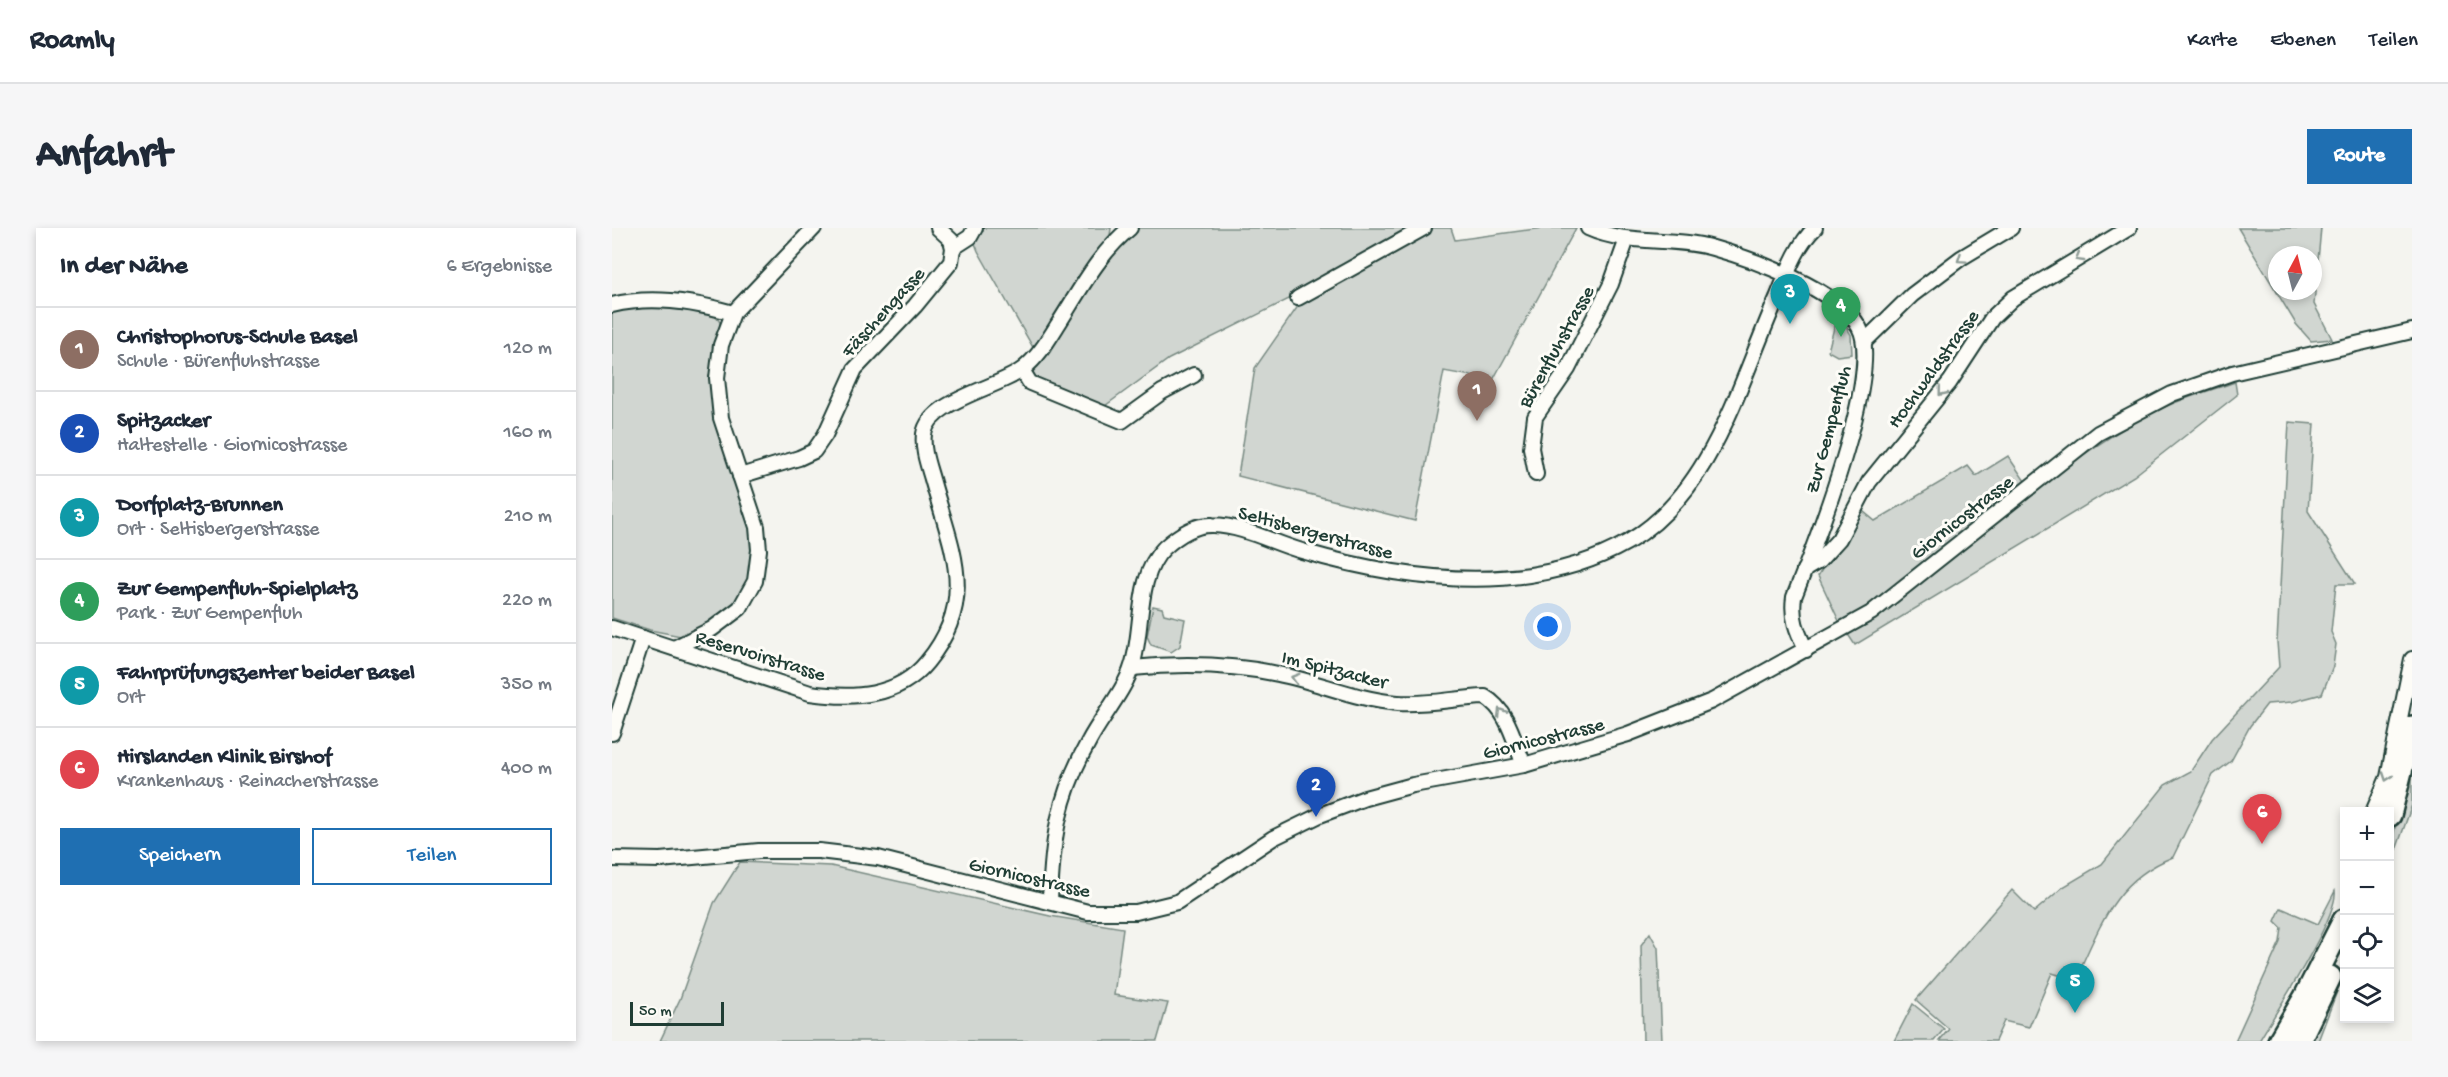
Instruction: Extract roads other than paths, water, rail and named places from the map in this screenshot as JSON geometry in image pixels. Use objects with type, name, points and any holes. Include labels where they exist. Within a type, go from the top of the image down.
[{"type":"main road","points":[[2392,807],[2412,727]]},
{"type":"main road","points":[[2278,1041],[2305,997],[2340,928]]},
{"type":"main road","points":[[2299,1041],[2340,954]]},
{"type":"street","points":[[674,648],[712,629],[740,608],[755,581],[759,550],[757,527],[721,418],[717,378],[721,345],[733,314],[814,228]]},
{"type":"street","points":[[938,228],[951,240],[953,248],[970,237],[975,228]]},
{"type":"street","name":"Reservoirstrasse","points":[[612,628],[810,693],[841,697],[871,695],[887,690],[922,668],[937,650],[951,625],[957,602],[958,573],[925,455],[924,433],[933,416],[952,403],[1022,370],[1036,358],[1098,261],[1130,228]]},
{"type":"street","points":[[1298,298],[1424,228]]},
{"type":"street","name":"Zur Gempenfluh","points":[[1588,228],[1602,234],[1627,239],[1710,247],[1787,275],[1835,303],[1851,316],[1865,341],[1864,373],[1840,470],[1794,597],[1792,613],[1796,630],[1806,650]]},
{"type":"street","name":"Seltisbergerstrasse","points":[[1050,902],[1052,844],[1064,795],[1087,744],[1132,668],[1149,575],[1161,550],[1184,532],[1210,524],[1238,529],[1298,550],[1358,566],[1443,578],[1536,573],[1583,562],[1629,541],[1680,498],[1706,461],[1787,275],[1803,244],[1815,228]]},
{"type":"street","points":[[1865,341],[1912,295],[1961,258],[2011,228]]},
{"type":"street","name":"Hochwaldstrasse","points":[[1804,570],[1819,561],[1839,539],[1869,482],[1950,382],[1992,318],[2013,298],[2129,228]]},
{"type":"street","name":"Bürenfluhstrasse","points":[[1536,474],[1531,448],[1535,417],[1568,369],[1611,284],[1627,239]]},
{"type":"street","name":"Fäschengasse","points":[[740,476],[799,458],[814,451],[825,435],[855,369],[915,306],[951,262],[953,248]]},
{"type":"street","points":[[612,305],[667,301],[707,306],[733,314]]},
{"type":"street","name":"Giornicostrasse","points":[[612,859],[660,860],[759,851],[819,851],[878,858],[1088,912],[1136,912],[1177,902],[1274,838],[1320,815],[1365,798],[1413,785],[1524,765],[1628,735],[1712,701],[1871,613],[2098,433],[2172,394],[2232,373],[2412,331]]},
{"type":"street","points":[[1022,370],[1030,383],[1122,421],[1162,392],[1194,375]]},
{"type":"street","points":[[612,733],[643,638]]},
{"type":"street","points":[[2375,807],[2388,777],[2412,659]]},
{"type":"street","name":"Im Spitzacker","points":[[1132,668],[1170,664],[1225,666],[1279,674],[1362,698],[1400,703],[1485,697],[1497,704],[1504,715],[1524,765]]},
{"type":"place","name":"Dorfplatz-Brunnen","points":[[1790,324]]},
{"type":"place","name":"Zur Gempenfluh-Spielplatz","points":[[1841,337]]},
{"type":"place","name":"Christophorus-Schule Basel","points":[[1477,421]]},
{"type":"place","name":"Spitzacker","points":[[1316,817]]},
{"type":"place","name":"Hirslanden Klinik Birshof","points":[[2262,844]]},
{"type":"place","name":"Fahrprüfungszenter beider Basel","points":[[2075,1013]]}]
